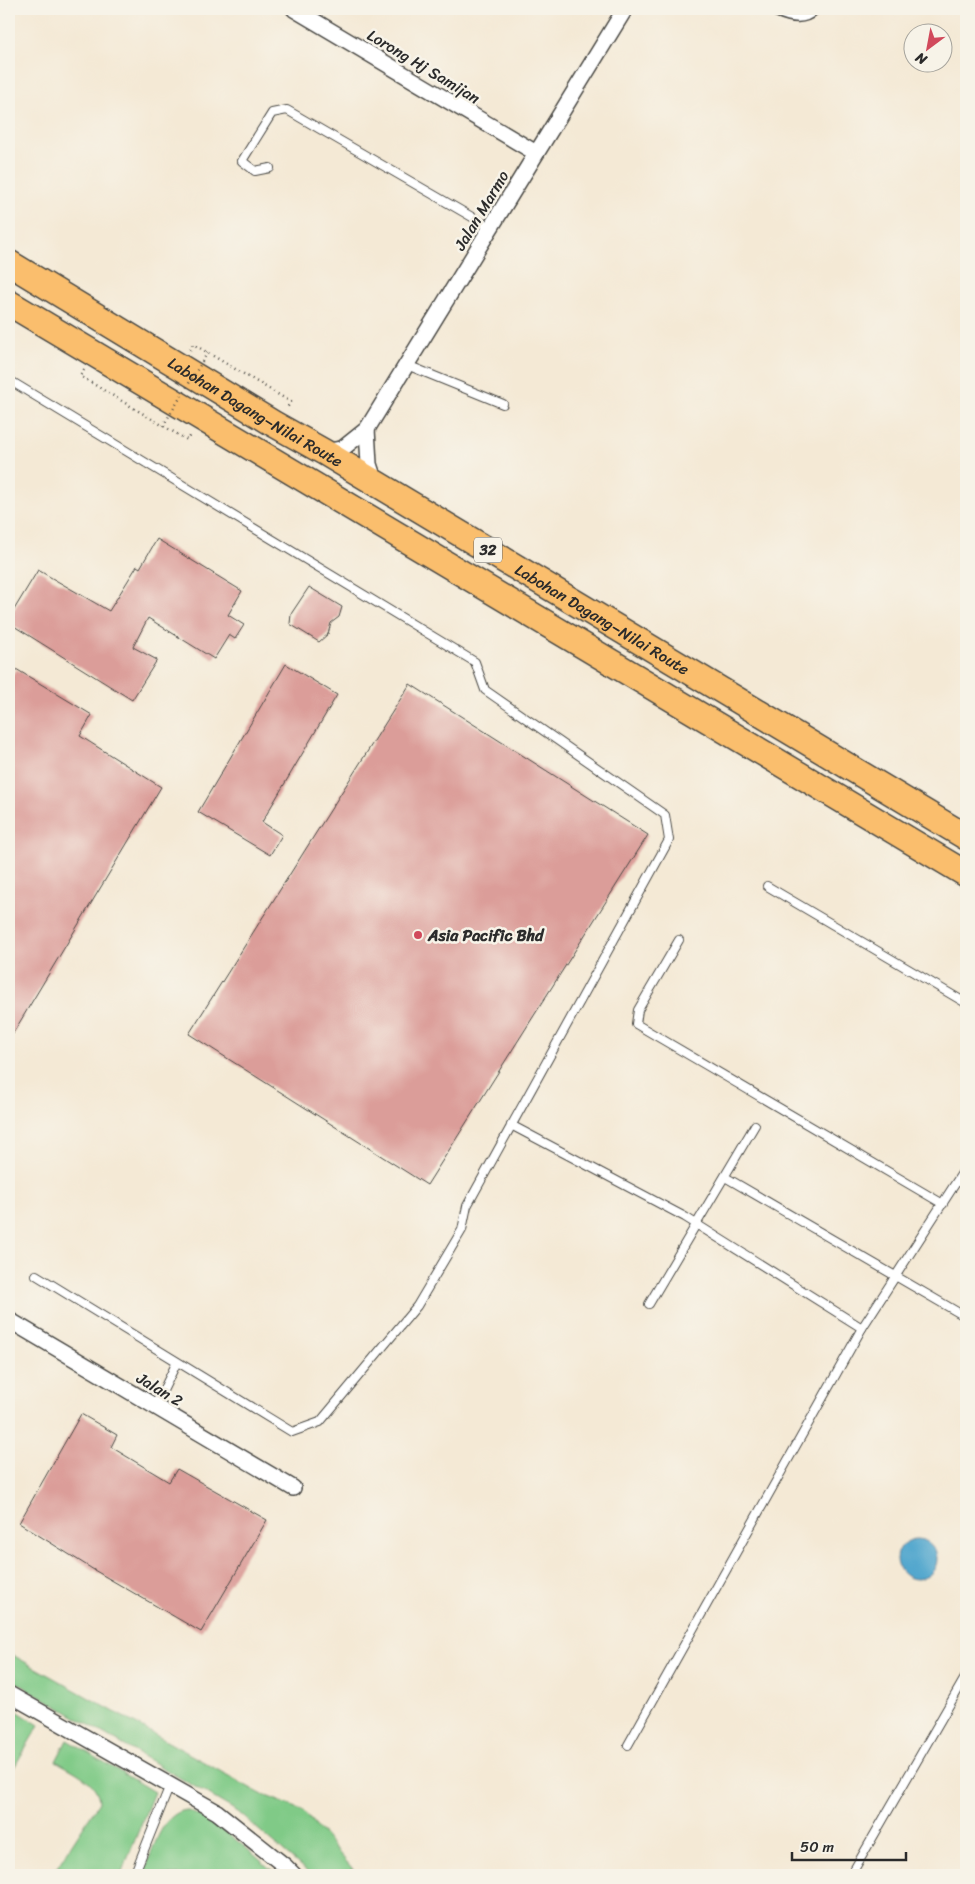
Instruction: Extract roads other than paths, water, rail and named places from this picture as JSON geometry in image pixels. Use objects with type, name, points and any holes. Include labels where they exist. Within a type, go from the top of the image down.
[{"type":"main road","name":"Labohan Dagang–Nilai Route","points":[[9,263],[265,419],[375,482],[966,836]]},
{"type":"main road","name":"Labohan Dagang–Nilai Route","points":[[9,303],[966,874]]},
{"type":"street","name":"Lorong Hj Samijan","points":[[294,9],[536,153]]},
{"type":"street","name":"Jalan Marmo","points":[[324,452],[342,449],[367,429],[625,9]]},
{"type":"street","points":[[778,9],[796,14],[806,14],[811,9]]},
{"type":"street","points":[[367,429],[369,464],[375,482]]},
{"type":"street","points":[[940,821],[966,824]]},
{"type":"street","name":"Jalan 2","points":[[9,1320],[293,1488]]},
{"type":"street","points":[[9,1694],[217,1812],[294,1875]]},
{"type":"lane","points":[[270,168],[255,171],[242,161],[272,113],[287,110],[490,228]]},
{"type":"lane","points":[[407,364],[503,404]]},
{"type":"lane","points":[[9,380],[475,662],[485,690],[665,815],[669,840],[467,1206],[462,1230],[417,1306],[320,1422],[292,1432],[36,1275]]},
{"type":"lane","points":[[767,886],[966,1003]]},
{"type":"lane","points":[[679,940],[638,1010],[636,1024],[943,1204]]},
{"type":"lane","points":[[511,1125],[698,1225],[862,1328]]},
{"type":"lane","points":[[649,1304],[698,1225],[755,1125]]},
{"type":"lane","points":[[628,1745],[862,1328],[966,1167]]},
{"type":"lane","points":[[725,1177],[966,1317]]},
{"type":"lane","points":[[155,1406],[177,1362]]},
{"type":"lane","points":[[851,1875],[966,1676]]},
{"type":"lane","points":[[134,1875],[170,1785]]},
{"type":"water","points":[[917,1539],[931,1545],[937,1559],[931,1573],[917,1579],[903,1573],[897,1559],[903,1545]]},
{"type":"place","name":"Asia Pacific Bhd","points":[[418,935]]}]
